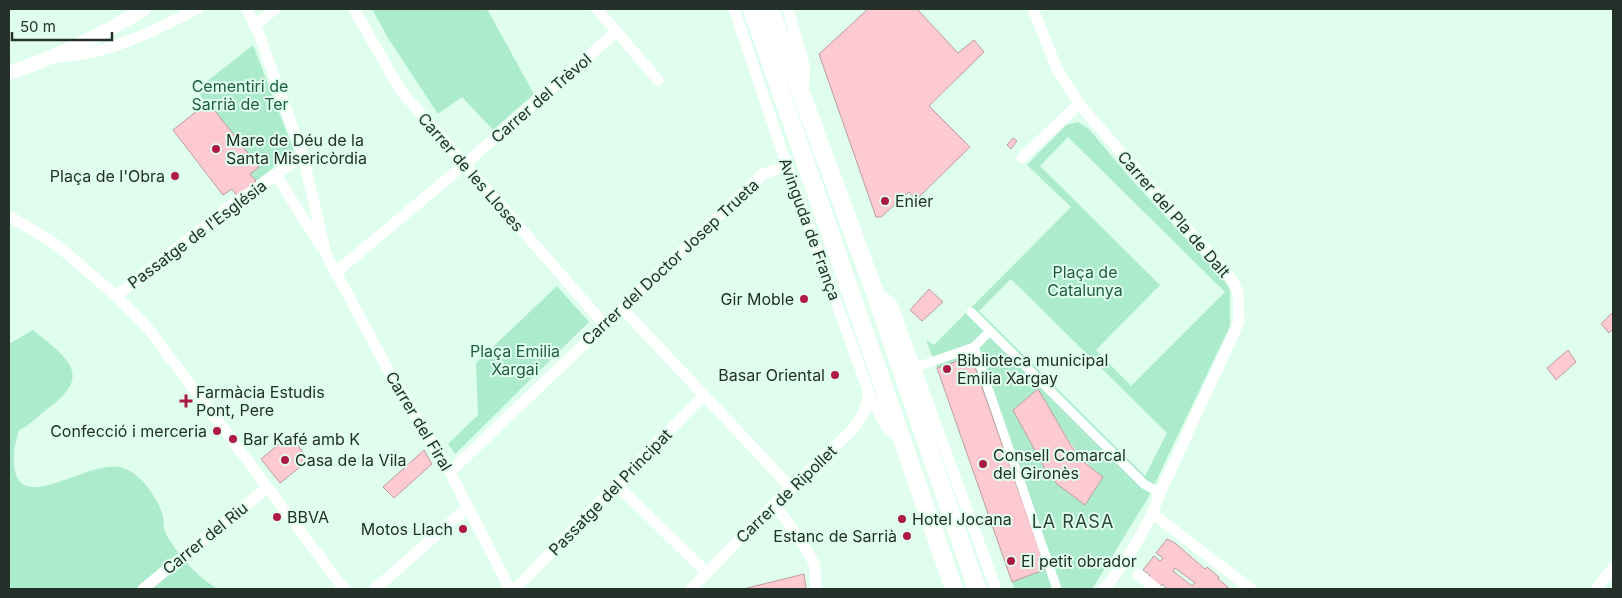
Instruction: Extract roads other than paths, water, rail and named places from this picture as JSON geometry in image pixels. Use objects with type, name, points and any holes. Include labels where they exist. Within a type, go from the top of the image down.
[{"type":"main road","name":"Avinguda de França","points":[[752,9],[954,589]]},
{"type":"main road","points":[[770,9],[875,293],[977,589]]},
{"type":"street","points":[[9,73],[50,58],[98,35],[144,9]]},
{"type":"street","points":[[50,58],[76,57],[151,33],[196,9]]},
{"type":"street","points":[[255,25],[275,9]]},
{"type":"street","name":"Carrer de les Lloses","points":[[354,9],[401,91],[604,324]]},
{"type":"street","points":[[597,9],[658,80]]},
{"type":"street","name":"Avinguda de França","points":[[734,9],[787,166],[869,393],[886,427],[903,441]]},
{"type":"street","points":[[788,9],[805,68],[803,96]]},
{"type":"street","name":"Carrer del Pla de Dalt","points":[[1033,9],[1057,69],[1079,104],[1170,210],[1224,269],[1238,292],[1239,322],[1160,493],[1153,514],[1121,566],[1104,589]]},
{"type":"street","name":"Carrer del Firal","points":[[245,10],[255,25],[303,156],[326,254]]},
{"type":"street","name":"Carrer del Trèvol","points":[[335,273],[465,164],[616,32]]},
{"type":"street","points":[[1022,158],[1079,104]]},
{"type":"street","name":"Passatge de l'Església","points":[[116,296],[230,206],[303,156]]},
{"type":"street","name":"Carrer del Doctor Josep Trueta","points":[[450,472],[763,174],[787,166]]},
{"type":"street","name":"Carrer del Firal","points":[[276,175],[326,254],[416,420],[450,472],[510,589]]},
{"type":"street","points":[[9,216],[56,245],[116,296],[147,327],[344,589]]},
{"type":"street","points":[[875,293],[891,302],[917,367],[996,589]]},
{"type":"street","points":[[622,308],[790,488]]},
{"type":"street","points":[[971,312],[1144,484],[1160,493]]},
{"type":"street","points":[[917,367],[974,347],[990,331]]},
{"type":"street","points":[[974,347],[1057,589]]},
{"type":"street","name":"Carrer de Ripollet","points":[[691,589],[790,488],[852,430],[864,415],[869,393]]},
{"type":"street","name":"Passatge del Principat","points":[[515,589],[704,395]]},
{"type":"street","points":[[944,494],[953,470]]},
{"type":"street","points":[[616,484],[707,573]]},
{"type":"street","name":"Carrer del Riu","points":[[143,589],[267,488]]},
{"type":"street","points":[[774,504],[800,539],[815,565],[816,589]]},
{"type":"street","points":[[375,589],[468,507]]},
{"type":"street","points":[[1153,514],[1244,587]]},
{"type":"street","points":[[1596,589],[1613,568]]},
{"type":"street","points":[[1138,574],[1156,589]]},
{"type":"place","name":"Mare de Déu de la Santa Misericòrdia","points":[[216,149]]},
{"type":"place","name":"Plaça de l'Obra","points":[[175,176]]},
{"type":"place","name":"Enier","points":[[885,201]]},
{"type":"place","name":"Gir Moble","points":[[804,299]]},
{"type":"place","name":"Biblioteca municipal Emilia Xargay","points":[[947,369]]},
{"type":"place","name":"Basar Oriental","points":[[835,375]]},
{"type":"place","name":"Farmàcia Estudis Pont, Pere","points":[[186,401]]},
{"type":"place","name":"Confecció i merceria","points":[[217,431]]},
{"type":"place","name":"Bar Kafé amb K","points":[[233,439]]},
{"type":"place","name":"Casa de la Vila","points":[[285,460]]},
{"type":"place","name":"Consell Comarcal del Gironès","points":[[983,464]]},
{"type":"place","name":"BBVA","points":[[277,517]]},
{"type":"place","name":"Hotel Jocana","points":[[902,519]]},
{"type":"place","name":"Motos Llach","points":[[463,529]]},
{"type":"place","name":"Estanc de Sarrià","points":[[907,536]]},
{"type":"place","name":"El petit obrador","points":[[1011,561]]},
{"type":"district","name":"LA RASA","points":[[1073,521]]},
{"type":"park label","name":"Cementiri de Sarrià de Ter","points":[[240,95]]},
{"type":"park label","name":"Plaça de Catalunya","points":[[1085,281]]},
{"type":"park label","name":"Plaça Emilia Xargai","points":[[515,360]]}]
